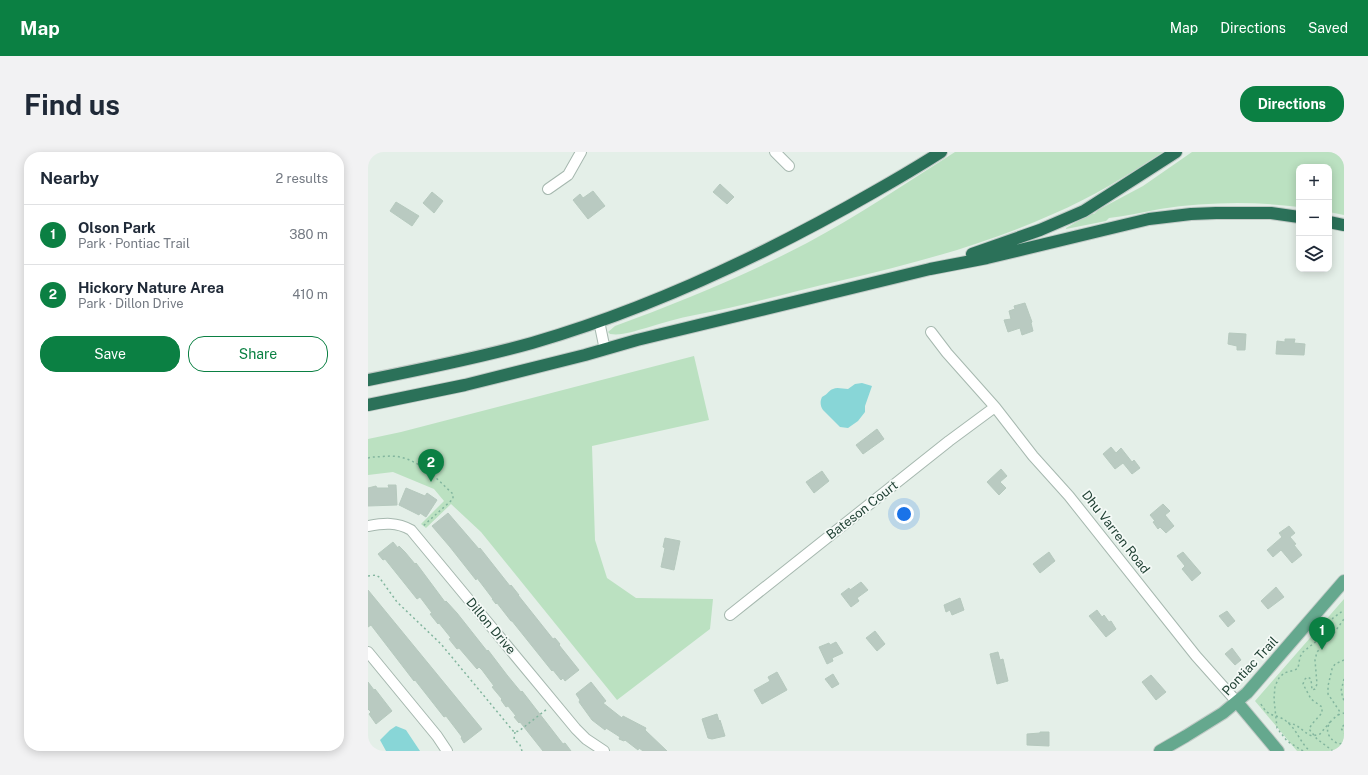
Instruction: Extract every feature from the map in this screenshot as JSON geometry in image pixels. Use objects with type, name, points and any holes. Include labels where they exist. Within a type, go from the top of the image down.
[{"type":"highway","points":[[873,192],[926,152]]},
{"type":"highway","points":[[368,380],[482,357],[533,343],[625,312],[737,265],[798,235],[914,170],[941,152]]},
{"type":"highway","points":[[930,269],[1040,230],[1084,211],[1176,152]]},
{"type":"highway","points":[[368,404],[465,385],[651,337],[930,269],[987,258],[1149,219],[1191,214],[1216,213],[1271,213],[1296,217]]},
{"type":"highway","points":[[1332,223],[1344,225]]},
{"type":"main road","name":"Pontiac Trail","points":[[1160,751],[1202,727],[1237,702],[1263,676],[1344,581]]},
{"type":"main road","name":"Dhu Varren Road","points":[[1237,702],[1278,751]]},
{"type":"street","points":[[548,190],[568,175],[581,152]]},
{"type":"street","points":[[775,152],[789,166]]},
{"type":"street","points":[[598,321],[605,350]]},
{"type":"street","name":"Dhu Varren Road","points":[[931,332],[947,353],[995,407],[1033,456],[1069,496],[1196,656],[1237,702]]},
{"type":"street","name":"Bateson Court","points":[[730,616],[949,441],[995,407]]},
{"type":"street","name":"Dillon Drive","points":[[368,526],[394,524],[411,530],[576,729],[586,739],[604,751]]},
{"type":"street","points":[[368,652],[437,736],[447,751]]},
{"type":"path","points":[[368,458],[399,457],[413,462],[423,467],[453,494],[453,499],[422,527]]},
{"type":"path","points":[[368,576],[373,575],[379,578],[398,602],[441,644],[515,732]]},
{"type":"path","points":[[1303,751],[1287,741],[1277,728],[1274,692],[1279,678],[1284,673],[1298,668],[1300,657],[1303,652],[1318,639],[1333,618],[1344,610]]},
{"type":"path","points":[[1333,751],[1314,736],[1309,729],[1322,713],[1322,707],[1311,699],[1303,684],[1305,679],[1308,677],[1311,679],[1312,690],[1315,689],[1317,684],[1315,660],[1317,652],[1344,619]]},
{"type":"path","points":[[1338,715],[1340,712],[1328,694],[1328,686],[1332,669],[1335,664],[1344,660]]},
{"type":"path","points":[[1344,679],[1341,691],[1344,702]]},
{"type":"path","points":[[1261,704],[1267,714],[1282,718],[1288,723],[1306,748],[1310,751]]},
{"type":"path","points":[[515,732],[519,731],[547,709]]},
{"type":"path","points":[[1288,723],[1297,725],[1304,732],[1314,736],[1320,734],[1332,720],[1338,715],[1344,713]]},
{"type":"path","points":[[1332,720],[1328,727],[1328,733],[1331,740],[1338,744],[1344,743]]},
{"type":"path","points":[[1344,725],[1341,728],[1344,733]]},
{"type":"path","points":[[515,732],[514,739],[520,745],[522,751]]},
{"type":"green space","points":[[955,152],[1163,152],[1123,178],[1067,208],[1001,235],[948,253],[894,268],[683,318],[628,333],[610,334],[608,332],[615,326],[712,288],[807,243],[863,211]]},
{"type":"green space","points":[[1192,152],[1344,152],[1344,215],[1332,213],[1332,164],[1296,164],[1296,207],[1247,203],[1195,205],[1160,209],[1109,218],[1106,221],[1066,229],[1092,213],[1094,214],[1098,210],[1143,186]]},
{"type":"green space","points":[[694,356],[709,420],[592,446],[595,540],[607,578],[636,598],[713,599],[710,629],[617,700],[481,532],[451,504],[426,528],[421,524],[444,501],[434,489],[393,472],[368,475],[368,439],[401,432]]},
{"type":"green space","points":[[1344,599],[1344,751],[1297,751],[1255,701]]},
{"type":"water","points":[[862,383],[872,386],[865,406],[865,412],[858,421],[848,428],[840,427],[823,410],[821,404],[822,397],[830,390],[835,388],[848,389],[855,384]]},
{"type":"water","points":[[396,726],[406,730],[420,751],[386,751],[380,740]]},
{"type":"building","points":[[720,184],[734,197],[727,204],[713,192]]},
{"type":"building","points":[[593,191],[605,206],[588,219],[573,200],[580,194],[583,198]]},
{"type":"building","points":[[432,192],[443,201],[434,213],[423,203]]},
{"type":"building","points":[[396,202],[419,216],[412,226],[390,211]]},
{"type":"building","points":[[1025,303],[1032,322],[1033,331],[1022,335],[1020,328],[1008,332],[1004,320],[1011,319],[1009,311],[1015,309],[1014,306]]},
{"type":"building","points":[[1229,333],[1246,334],[1245,350],[1237,350],[1237,346],[1228,344]]},
{"type":"building","points":[[1285,339],[1295,339],[1294,343],[1305,344],[1304,355],[1276,354],[1277,341],[1285,342]]},
{"type":"building","points":[[877,429],[884,439],[863,454],[856,445]]},
{"type":"building","points":[[1111,447],[1116,453],[1121,448],[1132,462],[1134,460],[1140,468],[1132,474],[1123,463],[1115,469],[1103,454]]},
{"type":"building","points":[[1001,469],[1007,476],[1000,482],[1006,488],[999,495],[987,482]]},
{"type":"building","points":[[822,471],[829,481],[814,493],[806,482]]},
{"type":"building","points":[[388,485],[396,485],[397,505],[368,506],[368,488],[376,486],[377,488],[389,488]]},
{"type":"building","points":[[406,488],[425,496],[427,493],[437,500],[426,517],[420,513],[419,515],[399,505]]},
{"type":"building","points":[[1163,504],[1170,511],[1165,515],[1174,526],[1166,533],[1160,527],[1158,529],[1153,522],[1155,521],[1150,515]]},
{"type":"building","points":[[448,513],[479,549],[480,548],[510,586],[511,585],[553,639],[555,638],[560,644],[559,645],[579,670],[565,681],[563,678],[561,680],[553,670],[552,671],[497,603],[496,604],[477,578],[476,580],[432,526]]},
{"type":"building","points":[[1289,526],[1295,533],[1290,537],[1302,555],[1292,563],[1281,550],[1273,557],[1267,550],[1282,537],[1279,533]]},
{"type":"building","points":[[665,538],[680,541],[674,570],[661,567],[665,548],[663,547]]},
{"type":"building","points":[[393,542],[398,548],[399,546],[405,552],[415,564],[416,563],[445,602],[446,601],[457,613],[521,692],[522,691],[563,744],[565,743],[571,751],[543,751],[520,722],[519,723],[514,717],[516,716],[501,700],[502,699],[492,687],[494,686],[482,670],[479,667],[477,669],[459,648],[457,649],[449,639],[451,638],[430,614],[432,613],[420,597],[417,599],[385,559],[383,560],[378,554]]},
{"type":"building","points":[[1049,552],[1055,561],[1040,573],[1033,564]]},
{"type":"building","points":[[1183,552],[1201,573],[1192,581],[1182,569],[1185,566],[1177,556]]},
{"type":"building","points":[[861,582],[868,590],[857,598],[859,601],[851,607],[841,594],[849,588],[850,590]]},
{"type":"building","points":[[1276,587],[1284,597],[1268,609],[1261,601]]},
{"type":"building","points":[[368,590],[482,729],[464,743],[461,738],[462,737],[446,716],[444,717],[415,680],[414,681],[371,625],[368,627]]},
{"type":"building","points":[[960,598],[964,610],[952,615],[950,610],[946,612],[944,605]]},
{"type":"building","points":[[1097,610],[1102,617],[1104,615],[1109,622],[1111,621],[1116,629],[1106,637],[1089,616]]},
{"type":"building","points":[[1227,611],[1235,621],[1228,627],[1219,616]]},
{"type":"building","points":[[875,631],[885,644],[877,651],[866,638]]},
{"type":"building","points":[[836,642],[843,653],[832,658],[833,661],[827,664],[819,647]]},
{"type":"building","points":[[1232,648],[1241,660],[1235,665],[1225,654]]},
{"type":"building","points":[[998,652],[1000,660],[1003,659],[1008,681],[997,684],[990,654]]},
{"type":"building","points":[[777,672],[787,690],[762,704],[754,690],[770,681],[768,677]]},
{"type":"building","points":[[833,674],[839,684],[832,688],[825,679]]},
{"type":"building","points":[[1151,675],[1166,692],[1156,700],[1142,682]]},
{"type":"building","points":[[368,682],[392,711],[376,724],[369,714],[371,712],[368,709]]},
{"type":"building","points":[[591,682],[606,701],[603,703],[622,718],[623,716],[646,728],[645,730],[667,751],[643,751],[639,748],[638,750],[625,740],[619,739],[620,737],[606,728],[605,730],[592,720],[579,702],[580,700],[576,694]]},
{"type":"building","points":[[717,714],[725,736],[712,739],[708,738],[702,719]]},
{"type":"building","points":[[1049,732],[1049,746],[1027,745],[1027,734]]},
{"type":"place","name":"Hickory Nature Area","points":[[431,482]]},
{"type":"place","name":"Olson Park","points":[[1322,650]]}]
